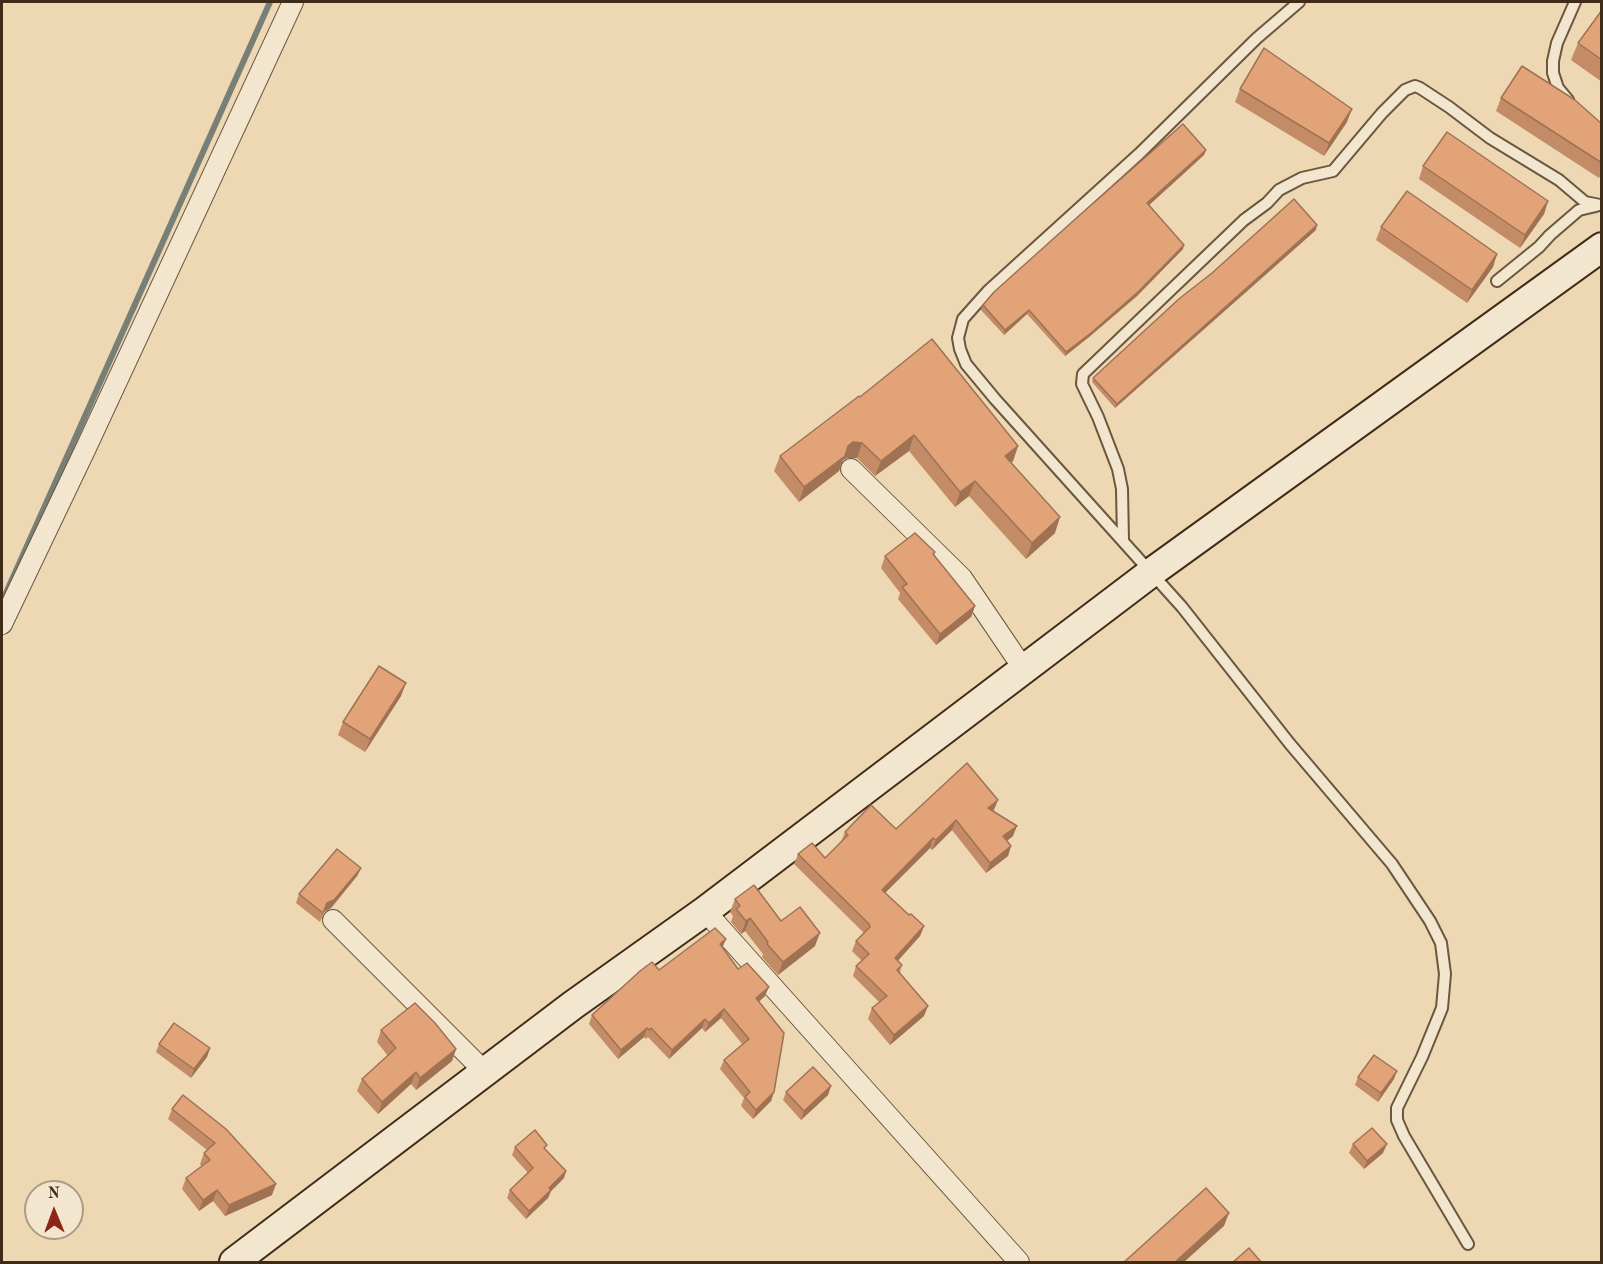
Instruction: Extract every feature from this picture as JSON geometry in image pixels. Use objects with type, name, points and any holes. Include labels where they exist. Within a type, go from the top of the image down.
[{"type":"street","points":[[2,624],[293,2]]},
{"type":"street","points":[[234,1263],[484,1071],[705,911],[1152,572],[1602,247]]},
{"type":"street","points":[[852,469],[962,578],[1023,668]]},
{"type":"street","points":[[705,911],[1019,1263]]},
{"type":"street","points":[[333,920],[484,1071]]},
{"type":"lane","points":[[1299,2],[1257,38],[1139,154],[988,291],[963,319],[959,330],[960,348],[966,364],[994,399],[1152,572],[1290,744],[1392,864],[1430,921],[1441,943],[1445,974],[1442,1008],[1422,1057],[1397,1108],[1397,1120],[1404,1136],[1468,1244]]},
{"type":"lane","points":[[1575,2],[1557,43],[1553,61],[1553,73],[1558,88],[1575,108]]},
{"type":"lane","points":[[1123,540],[1122,489],[1118,469],[1098,417],[1082,384],[1083,374],[1244,220],[1267,203],[1279,190],[1302,178],[1333,171],[1382,113],[1405,90],[1415,86],[1420,88],[1449,106],[1490,138],[1559,180],[1585,202],[1601,204]]},
{"type":"lane","points":[[1497,281],[1579,210],[1601,204]]},
{"type":"building","points":[[1602,10],[1602,60],[1578,43]]},
{"type":"building","points":[[1264,48],[1352,109],[1329,143],[1240,89]]},
{"type":"building","points":[[1522,66],[1575,100],[1602,124],[1602,163],[1501,98]]},
{"type":"building","points":[[1183,124],[1206,150],[1147,203],[1184,245],[1138,292],[1066,352],[1029,310],[1005,330],[983,305],[994,292]]},
{"type":"building","points":[[1447,132],[1548,201],[1525,235],[1423,166]]},
{"type":"building","points":[[1407,191],[1497,254],[1472,290],[1381,227]]},
{"type":"building","points":[[1294,199],[1317,225],[1117,404],[1093,378],[1180,298],[1212,273]]},
{"type":"building","points":[[932,339],[1018,446],[1005,456],[1060,517],[1032,543],[975,481],[960,492],[914,435],[881,461],[862,443],[853,442],[848,446],[845,456],[804,487],[780,456],[860,397]]},
{"type":"building","points":[[915,533],[935,552],[933,554],[975,606],[940,634],[902,587],[907,584],[885,556]]},
{"type":"building","points":[[379,666],[406,683],[370,739],[343,722]]},
{"type":"building","points":[[967,763],[998,800],[988,808],[1017,826],[1003,836],[1011,846],[990,863],[956,820],[936,840],[933,838],[882,890],[924,926],[895,958],[902,965],[897,970],[928,1006],[894,1035],[872,1008],[887,996],[856,966],[869,954],[856,941],[870,927],[869,924],[798,854],[812,843],[825,858],[848,835],[845,832],[871,805],[896,829]]},
{"type":"building","points":[[337,849],[361,868],[334,900],[327,903],[323,913],[299,894]]},
{"type":"building","points":[[754,885],[781,921],[800,907],[820,933],[783,962],[767,944],[768,942],[750,918],[746,921],[736,909],[740,906],[735,899]]},
{"type":"building","points":[[715,928],[726,939],[720,944],[738,969],[747,963],[769,987],[756,998],[784,1033],[774,1092],[756,1110],[745,1097],[750,1092],[724,1060],[749,1039],[724,1009],[709,1023],[705,1019],[672,1050],[651,1028],[649,1030],[647,1028],[621,1050],[592,1015],[652,962],[659,970]]},
{"type":"building","points":[[415,1003],[456,1049],[420,1078],[416,1072],[382,1102],[362,1079],[396,1048],[381,1030]]},
{"type":"building","points":[[174,1023],[210,1048],[194,1069],[159,1044]]},
{"type":"building","points":[[1374,1055],[1397,1071],[1381,1093],[1358,1077]]},
{"type":"building","points":[[813,1067],[831,1086],[804,1111],[786,1092]]},
{"type":"building","points":[[183,1095],[226,1129],[276,1184],[229,1205],[217,1190],[203,1200],[186,1178],[210,1160],[204,1153],[215,1143],[172,1109]]},
{"type":"building","points":[[1372,1128],[1387,1144],[1367,1161],[1353,1144]]},
{"type":"building","points":[[535,1130],[547,1145],[544,1148],[566,1171],[549,1188],[551,1190],[529,1211],[510,1190],[533,1168],[515,1147]]},
{"type":"building","points":[[1206,1188],[1229,1213],[1174,1263],[1123,1263]]},
{"type":"building","points":[[1249,1248],[1262,1263],[1232,1263]]},
{"type":"waterway","points":[[2,602],[270,2]]}]
